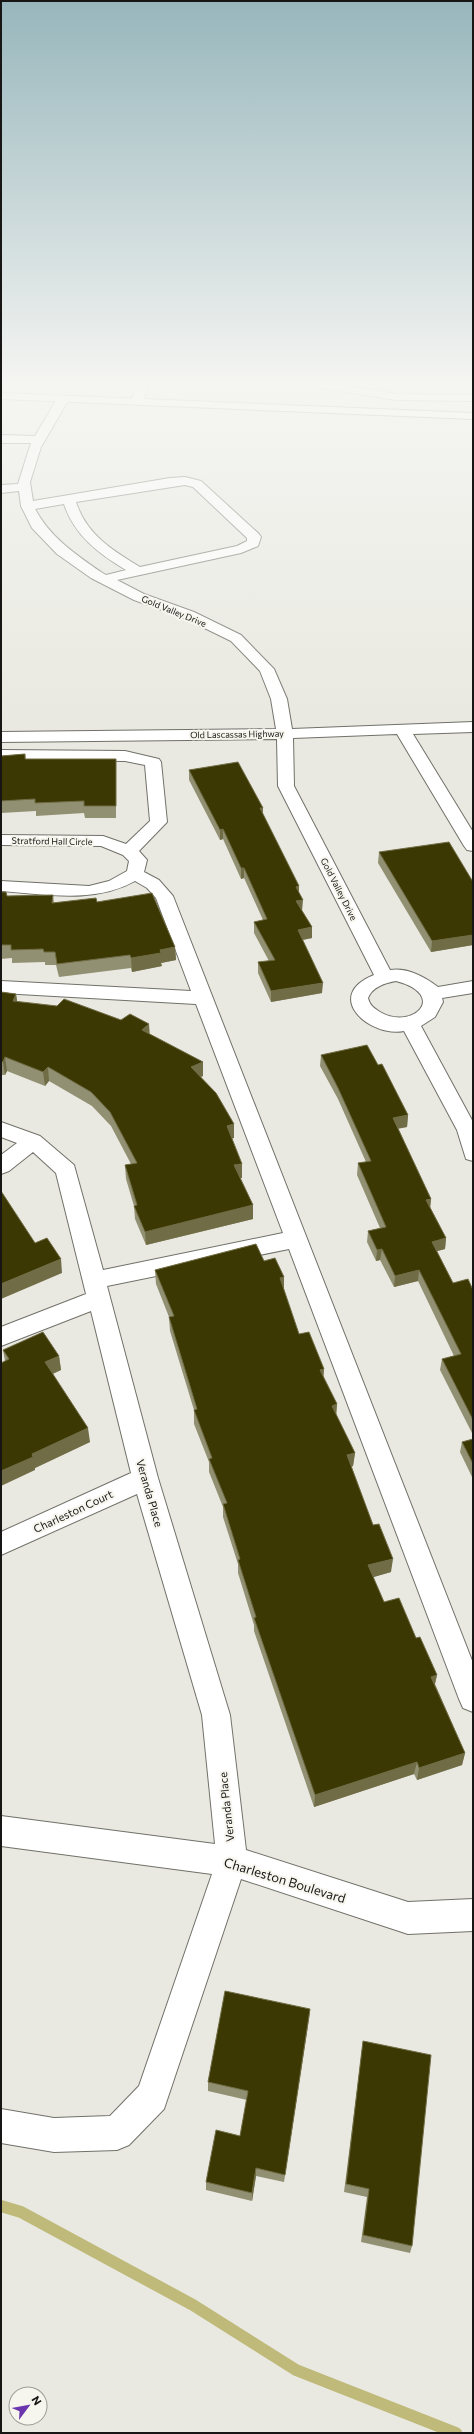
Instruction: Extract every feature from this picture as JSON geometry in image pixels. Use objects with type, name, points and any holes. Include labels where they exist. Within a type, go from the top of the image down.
[{"type":"street","name":"Gold Valley Drive","points":[[25,496],[27,506],[37,525],[62,551],[104,579],[139,597],[189,615],[236,638],[267,668],[279,699],[285,734],[286,786],[384,976]]},
{"type":"street","points":[[27,506],[89,496]]},
{"type":"street","points":[[104,579],[241,549],[253,544],[254,537],[209,496]]},
{"type":"street","points":[[69,499],[72,513],[80,528],[107,554],[138,572]]},
{"type":"street","name":"Old Lascassas Highway","points":[[1,737],[285,734],[473,727]]},
{"type":"street","points":[[402,729],[473,846]]},
{"type":"street","points":[[1,755],[125,756],[153,762],[159,822],[129,851],[138,860],[135,874],[115,885],[89,891],[1,886]]},
{"type":"street","name":"Stratford Hall Circle","points":[[1,840],[103,841],[129,851]]},
{"type":"street","points":[[135,874],[154,884],[164,896],[473,1699]]},
{"type":"street","points":[[384,976],[408,977],[421,981],[435,993],[437,1000],[436,1009],[430,1016],[410,1023],[388,1023],[376,1019],[361,1004],[360,996],[363,988],[371,981],[384,976]]},
{"type":"street","points":[[1,987],[204,998]]},
{"type":"street","points":[[435,993],[473,987]]},
{"type":"street","points":[[410,1023],[467,1130],[473,1154]]},
{"type":"street","points":[[1,1129],[33,1141]]},
{"type":"street","points":[[1,1166],[33,1141]]},
{"type":"street","name":"Veranda Place","points":[[33,1141],[66,1170],[145,1478],[216,1715],[232,1861]]},
{"type":"street","points":[[1,1337],[97,1289],[296,1239]]},
{"type":"street","name":"Charleston Court","points":[[1,1544],[145,1478]]},
{"type":"street","name":"Charleston Boulevard","points":[[1,1831],[232,1861],[408,1918],[473,1915]]},
{"type":"street","points":[[1,2126],[54,2135],[117,2133],[152,2096],[232,1861]]},
{"type":"building","points":[[25,754],[25,759],[116,759],[116,806],[84,806],[84,801],[35,803],[35,799],[1,801],[1,756]]},
{"type":"building","points":[[238,762],[263,808],[260,808],[299,886],[296,887],[303,900],[296,901],[312,927],[298,930],[323,983],[271,991],[258,962],[275,960],[254,922],[267,919],[244,868],[241,868],[223,829],[220,830],[189,770]]},
{"type":"building","points":[[449,842],[473,882],[473,935],[432,941],[379,852]]},
{"type":"building","points":[[1,892],[6,892],[7,896],[53,895],[52,903],[96,898],[97,902],[152,893],[175,947],[160,950],[161,953],[131,958],[130,955],[57,964],[55,952],[44,952],[43,949],[11,950],[11,945],[1,945]]},
{"type":"building","points":[[1,992],[16,994],[13,1001],[57,1006],[64,999],[121,1020],[130,1014],[149,1024],[142,1030],[203,1062],[191,1067],[216,1093],[234,1124],[227,1126],[242,1164],[234,1165],[253,1205],[145,1232],[134,1206],[137,1205],[125,1165],[137,1163],[110,1112],[91,1092],[48,1067],[43,1072],[5,1057],[3,1062],[1,1061]]},
{"type":"building","points":[[367,1045],[378,1065],[382,1064],[408,1115],[393,1118],[431,1199],[426,1200],[446,1238],[432,1242],[453,1283],[468,1279],[473,1290],[473,1420],[442,1359],[461,1354],[419,1270],[395,1276],[382,1249],[377,1250],[368,1231],[386,1227],[358,1163],[371,1161],[338,1088],[321,1055]]},
{"type":"building","points":[[1,1191],[35,1243],[47,1238],[61,1259],[1,1284]]},
{"type":"building","points":[[256,1244],[264,1261],[275,1258],[284,1277],[280,1278],[299,1334],[309,1332],[324,1369],[320,1370],[337,1404],[332,1406],[355,1453],[347,1455],[373,1525],[379,1524],[393,1559],[368,1565],[384,1602],[399,1598],[416,1638],[420,1637],[437,1675],[431,1677],[465,1753],[419,1768],[417,1762],[315,1795],[254,1618],[256,1617],[238,1560],[240,1559],[223,1504],[227,1503],[209,1459],[212,1458],[194,1410],[197,1409],[169,1317],[174,1316],[155,1270]]},
{"type":"building","points":[[43,1332],[59,1356],[45,1362],[88,1428],[32,1454],[33,1457],[1,1471],[1,1363],[9,1359],[3,1350]]},
{"type":"building","points":[[473,1439],[473,1464],[462,1442]]},
{"type":"building","points":[[225,1991],[310,2009],[285,2175],[256,2168],[252,2193],[206,2182],[216,2130],[240,2136],[248,2091],[208,2082]]},
{"type":"building","points":[[363,2041],[431,2055],[412,2246],[363,2235],[369,2189],[346,2184]]},
{"type":"waterway","points":[[1,2206],[21,2212],[193,2305],[296,2370],[456,2433]]}]
